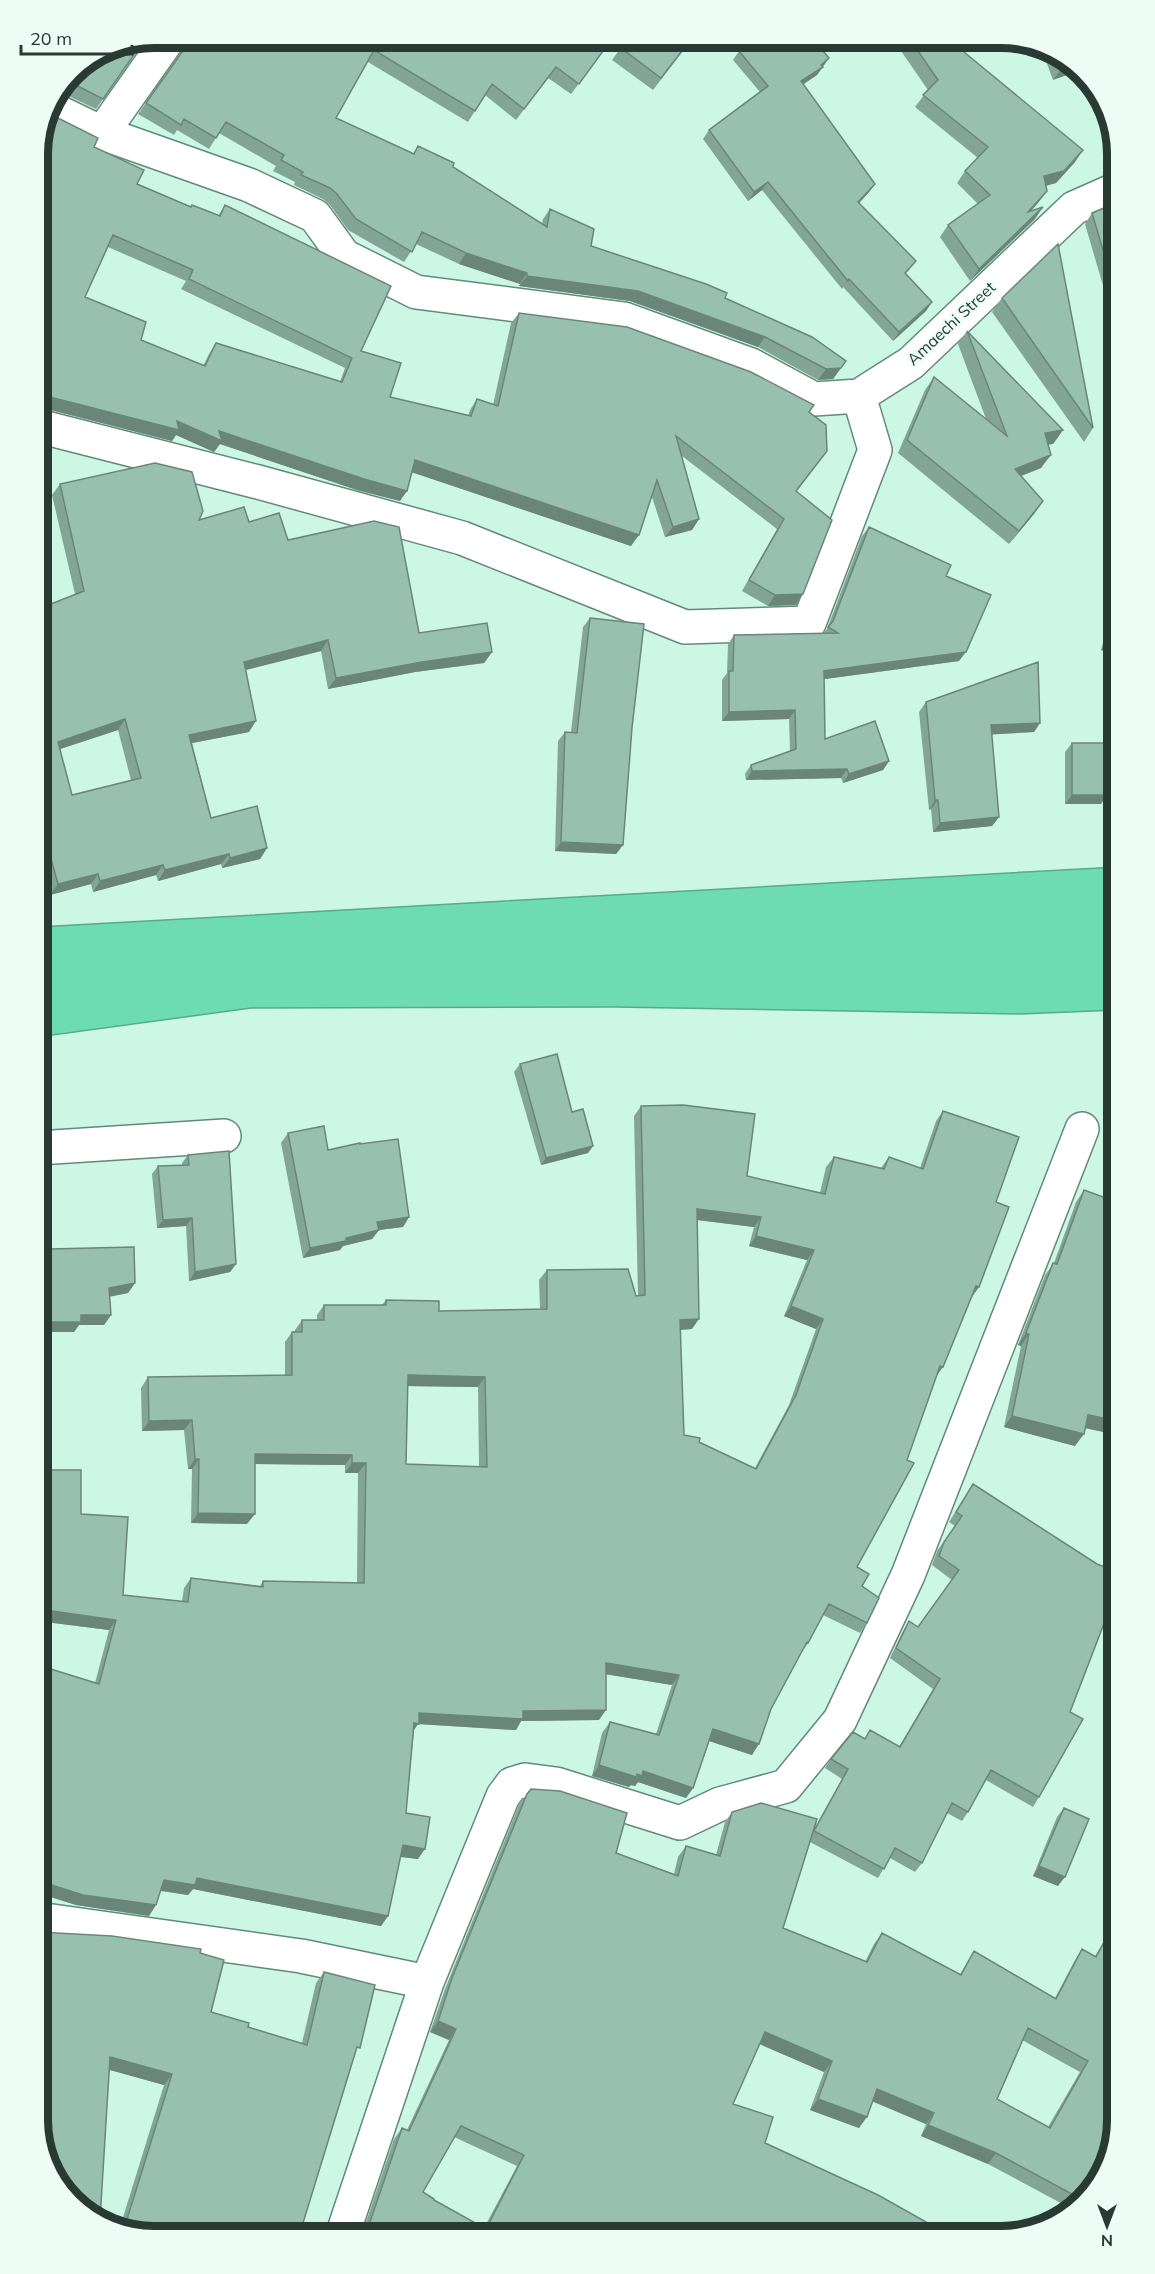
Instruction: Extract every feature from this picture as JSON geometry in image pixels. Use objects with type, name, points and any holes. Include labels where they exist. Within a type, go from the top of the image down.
[{"type":"street","points":[[102,133],[162,48]]},
{"type":"street","points":[[48,429],[258,482],[462,538],[685,627],[809,623],[875,450],[859,396],[814,399],[751,365],[624,319],[416,292],[344,256],[315,216],[249,185],[102,133],[57,111]]},
{"type":"street","name":"Amaechi Street","points":[[859,396],[911,363],[1074,208],[1107,194]]},
{"type":"street","points":[[345,2226],[427,1982],[503,1796],[512,1784],[525,1780],[556,1784],[680,1823],[720,1804],[786,1786],[840,1720],[908,1575],[1082,1129]]},
{"type":"street","points":[[48,1147],[224,1136]]},
{"type":"street","points":[[48,1920],[301,1956],[427,1982]]},
{"type":"shaded area","points":[[1107,868],[1107,1010],[1020,1014],[615,1007],[251,1008],[48,1036],[48,926]]},
{"type":"building","points":[[185,48],[605,48],[579,84],[556,67],[524,109],[492,84],[475,111],[374,50],[336,118],[414,154],[418,146],[454,163],[453,167],[547,227],[550,209],[594,229],[591,246],[727,293],[725,298],[812,337],[846,361],[841,368],[826,369],[765,337],[638,291],[527,276],[527,273],[466,253],[422,232],[412,252],[356,219],[337,194],[330,188],[301,175],[303,172],[281,160],[284,155],[226,122],[216,138],[184,119],[181,125],[146,103]]},
{"type":"building","points":[[621,48],[684,48],[661,78]]},
{"type":"building","points":[[743,48],[820,48],[829,58],[821,65],[823,67],[801,81],[875,184],[858,202],[916,261],[905,273],[932,302],[899,332],[849,279],[848,281],[768,182],[754,192],[709,130],[768,86],[739,51]]},
{"type":"building","points":[[916,48],[959,48],[1083,150],[1064,171],[1044,176],[1047,191],[1028,212],[1043,207],[979,269],[948,225],[990,195],[965,171],[988,147],[923,95],[938,80]]},
{"type":"building","points":[[138,50],[103,99],[74,84],[101,62]]},
{"type":"building","points":[[55,116],[98,138],[94,147],[144,170],[137,184],[191,207],[192,205],[220,216],[225,205],[391,286],[361,351],[401,363],[390,397],[471,416],[477,399],[498,406],[519,313],[627,327],[751,372],[814,405],[809,412],[826,425],[827,451],[796,491],[832,520],[803,594],[775,595],[749,580],[784,519],[676,436],[699,519],[673,527],[657,480],[639,535],[415,460],[407,491],[219,431],[222,441],[177,421],[179,430],[48,397],[48,147]],"holes":[[[113,235],[193,270],[189,279],[352,358],[342,382],[216,343],[205,366],[141,340],[146,322],[85,297]]]},
{"type":"building","points":[[1107,207],[1107,264],[1092,213]]},
{"type":"building","points":[[1058,244],[1093,428],[1002,298]]},
{"type":"building","points":[[967,331],[1063,430],[1045,433],[1051,455],[1015,469],[1043,501],[1019,531],[907,440],[934,377],[1007,436]]},
{"type":"building","points":[[155,463],[192,472],[203,511],[199,520],[244,507],[249,522],[279,513],[288,540],[374,521],[399,527],[419,633],[487,623],[492,652],[336,678],[328,640],[244,662],[256,721],[189,735],[211,818],[257,806],[267,848],[230,858],[229,854],[165,870],[163,865],[100,881],[98,874],[58,884],[48,848],[48,605],[84,591],[60,484]],"holes":[[[125,719],[141,778],[72,795],[58,742]]]},
{"type":"building","points":[[869,527],[951,565],[946,576],[991,595],[966,652],[824,671],[825,739],[875,721],[889,761],[849,774],[847,769],[752,771],[751,765],[796,749],[795,710],[729,712],[729,671],[733,671],[734,635],[838,633],[828,627],[833,621]]},
{"type":"building","points":[[590,618],[644,624],[632,728],[623,845],[561,842],[565,732],[577,733]]},
{"type":"building","points":[[1038,662],[1040,723],[991,725],[999,817],[940,823],[938,800],[935,800],[926,702]]},
{"type":"building","points":[[1072,743],[1107,743],[1107,795],[1072,795]]},
{"type":"building","points":[[557,1054],[572,1112],[583,1109],[593,1146],[546,1158],[520,1064]]},
{"type":"building","points":[[683,1105],[755,1114],[747,1176],[825,1194],[834,1157],[884,1169],[889,1157],[923,1169],[943,1111],[1019,1137],[996,1202],[1009,1207],[979,1287],[976,1286],[943,1367],[940,1366],[907,1460],[914,1463],[857,1567],[869,1574],[862,1586],[879,1598],[867,1623],[829,1604],[771,1709],[759,1744],[713,1729],[693,1788],[643,1771],[642,1776],[637,1774],[636,1777],[599,1765],[610,1722],[659,1735],[679,1675],[606,1663],[606,1710],[523,1711],[523,1719],[419,1713],[419,1724],[414,1723],[406,1813],[430,1817],[425,1849],[403,1845],[388,1916],[197,1878],[195,1885],[164,1880],[156,1905],[83,1895],[48,1884],[48,1668],[99,1684],[116,1620],[48,1610],[48,1470],[81,1470],[81,1514],[128,1517],[123,1595],[188,1602],[191,1578],[263,1587],[263,1581],[364,1583],[366,1463],[352,1463],[352,1455],[255,1454],[255,1514],[198,1513],[199,1459],[195,1459],[192,1420],[149,1421],[148,1377],[292,1375],[292,1332],[302,1332],[302,1320],[324,1320],[324,1305],[386,1305],[386,1300],[439,1301],[439,1311],[547,1309],[547,1270],[628,1269],[636,1296],[645,1295],[641,1106]],"holes":[[[697,1209],[761,1217],[756,1236],[814,1250],[791,1306],[823,1319],[796,1395],[756,1469],[699,1442],[700,1438],[684,1435],[680,1320],[699,1319]],[[408,1375],[485,1377],[487,1467],[406,1464]]]},
{"type":"building","points":[[324,1126],[328,1150],[360,1143],[398,1139],[409,1217],[377,1222],[379,1230],[346,1238],[346,1241],[310,1248],[288,1133]]},
{"type":"building","points":[[229,1151],[236,1264],[195,1272],[192,1218],[163,1220],[158,1166],[189,1165],[188,1155]]},
{"type":"building","points":[[1084,1190],[1107,1198],[1107,1419],[1088,1415],[1084,1434],[1012,1416],[1029,1334],[1026,1333],[1053,1263],[1057,1264]]},
{"type":"building","points":[[134,1247],[135,1283],[109,1288],[111,1315],[81,1315],[81,1322],[48,1322],[49,1249]]},
{"type":"building","points":[[973,1484],[1097,1564],[1107,1568],[1107,1616],[1070,1712],[1083,1719],[1039,1797],[991,1770],[968,1812],[952,1803],[922,1863],[895,1848],[884,1869],[814,1831],[848,1769],[831,1759],[853,1732],[865,1739],[870,1730],[900,1747],[940,1679],[896,1648],[909,1621],[918,1627],[959,1570],[939,1556],[944,1542],[962,1516],[956,1512]]},
{"type":"building","points":[[531,1789],[560,1791],[627,1813],[616,1853],[678,1876],[686,1846],[720,1856],[732,1812],[761,1803],[817,1819],[783,1928],[867,1962],[882,1933],[961,1975],[974,1951],[1056,1999],[1082,1949],[1096,1957],[1107,1937],[1106,2134],[1096,2167],[1075,2196],[996,2153],[928,2125],[934,2113],[877,2089],[867,2117],[818,2099],[832,2061],[765,2032],[733,2104],[773,2117],[765,2143],[878,2195],[933,2226],[488,2226],[524,2155],[461,2126],[423,2192],[481,2226],[368,2226],[402,2128],[409,2131],[456,2029],[438,2021],[452,1978]],"holes":[[[1028,2028],[1088,2061],[1050,2128],[997,2099]]]},
{"type":"building","points":[[1064,1808],[1089,1819],[1065,1877],[1039,1866]]},
{"type":"building","points":[[48,1933],[112,1936],[201,1949],[200,1953],[224,1960],[211,2012],[249,2023],[248,2027],[307,2045],[324,1972],[375,1985],[360,2048],[357,2047],[302,2226],[147,2226],[126,2222],[172,2074],[110,2057],[101,2211],[84,2200],[66,2179],[56,2161],[50,2141],[48,2127]]}]
